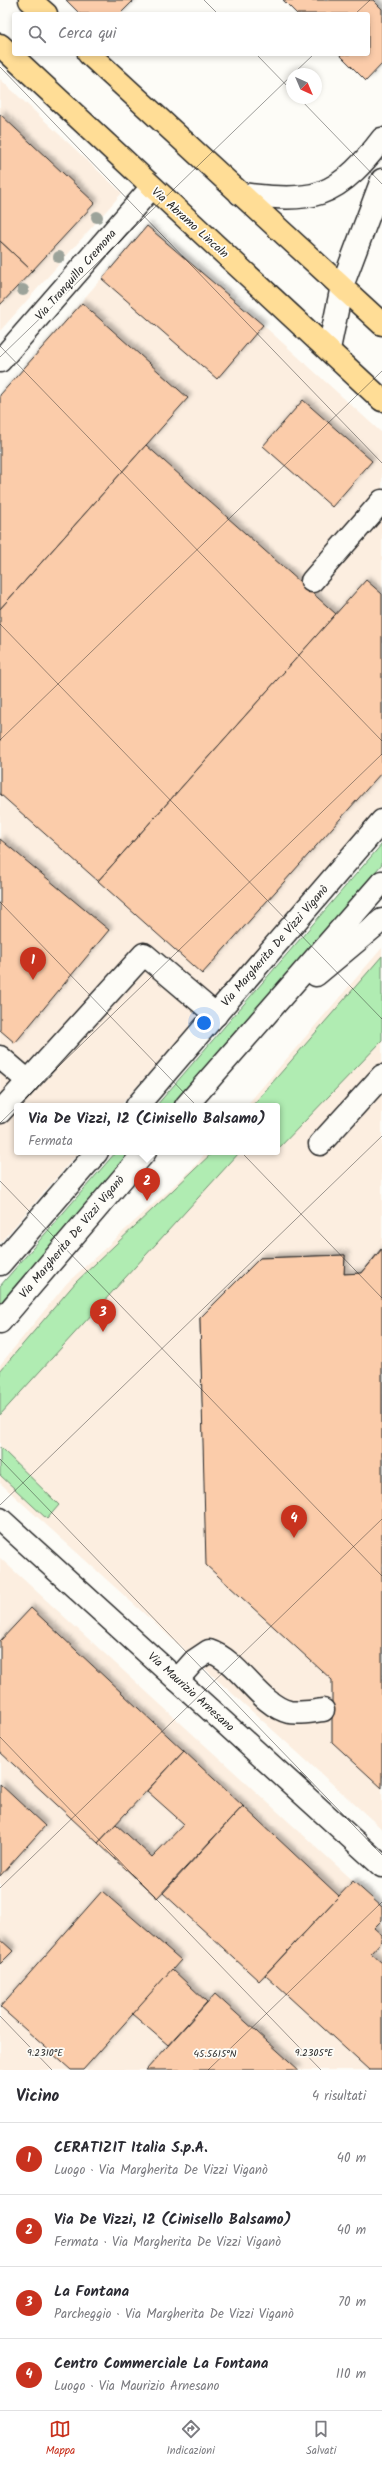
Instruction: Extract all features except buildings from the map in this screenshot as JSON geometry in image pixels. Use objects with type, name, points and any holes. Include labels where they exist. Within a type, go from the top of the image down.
[{"type":"main road","points":[[30,0],[44,12]]},
{"type":"main road","name":"Via Abramo Lincoln","points":[[0,46],[151,188],[329,349],[382,400]]},
{"type":"main road","points":[[91,56],[382,324]]},
{"type":"street","points":[[240,194],[280,198],[320,193],[348,176],[368,158],[382,139]]},
{"type":"street","points":[[329,349],[342,286],[382,180]]},
{"type":"street","name":"Via Tranquillo Cremona","points":[[0,361],[151,188]]},
{"type":"street","points":[[312,580],[382,501]]},
{"type":"street","name":"Via Margherita De Vizzi Viganò","points":[[140,1103],[382,822]]},
{"type":"street","points":[[189,1103],[382,882]]},
{"type":"street","points":[[258,1023],[382,920]]},
{"type":"street","points":[[7,1105],[144,954],[216,1015]]},
{"type":"street","points":[[0,1057],[28,1081]]},
{"type":"street","points":[[320,1144],[382,1076]]},
{"type":"street","name":"Via Margherita De Vizzi Viganò","points":[[0,1322],[142,1155]]},
{"type":"street","points":[[0,1264],[86,1156]]},
{"type":"street","name":"Via Maurizio Arnesano","points":[[0,1519],[382,1866]]},
{"type":"street","points":[[177,1680],[194,1661],[209,1651],[224,1659],[276,1706],[290,1712],[323,1710]]},
{"type":"shaded area","points":[[0,79],[122,193],[0,331]]},
{"type":"shaded area","points":[[147,226],[263,325],[382,433],[382,806],[123,1103],[14,1103],[14,1155],[76,1155],[0,1243],[0,395]]},
{"type":"shaded area","points":[[382,948],[382,1829],[0,1483],[0,1365],[67,1283],[195,1166],[204,1155],[280,1155],[280,1103],[249,1103]]},
{"type":"shaded area","points":[[0,1558],[382,1907],[382,2070],[0,2070]]},
{"type":"green space","points":[[382,844],[382,864],[176,1103],[159,1103]]},
{"type":"green space","points":[[382,956],[382,1041],[280,1147],[280,1103],[255,1103]]},
{"type":"green space","points":[[113,1155],[130,1155],[0,1306],[0,1286]]},
{"type":"green space","points":[[210,1155],[237,1155],[0,1415],[0,1371],[76,1282]]},
{"type":"green space","points":[[0,1447],[59,1505],[47,1519],[0,1475]]},
{"type":"place","name":"CERATIZIT Italia S.p.A.","points":[[33,980]]},
{"type":"place","name":"Via De Vizzi, 12 (Cinisello Balsamo)","points":[[147,1201]]},
{"type":"place","name":"La Fontana","points":[[103,1332]]},
{"type":"place","name":"Centro Commerciale La Fontana","points":[[294,1538]]}]
